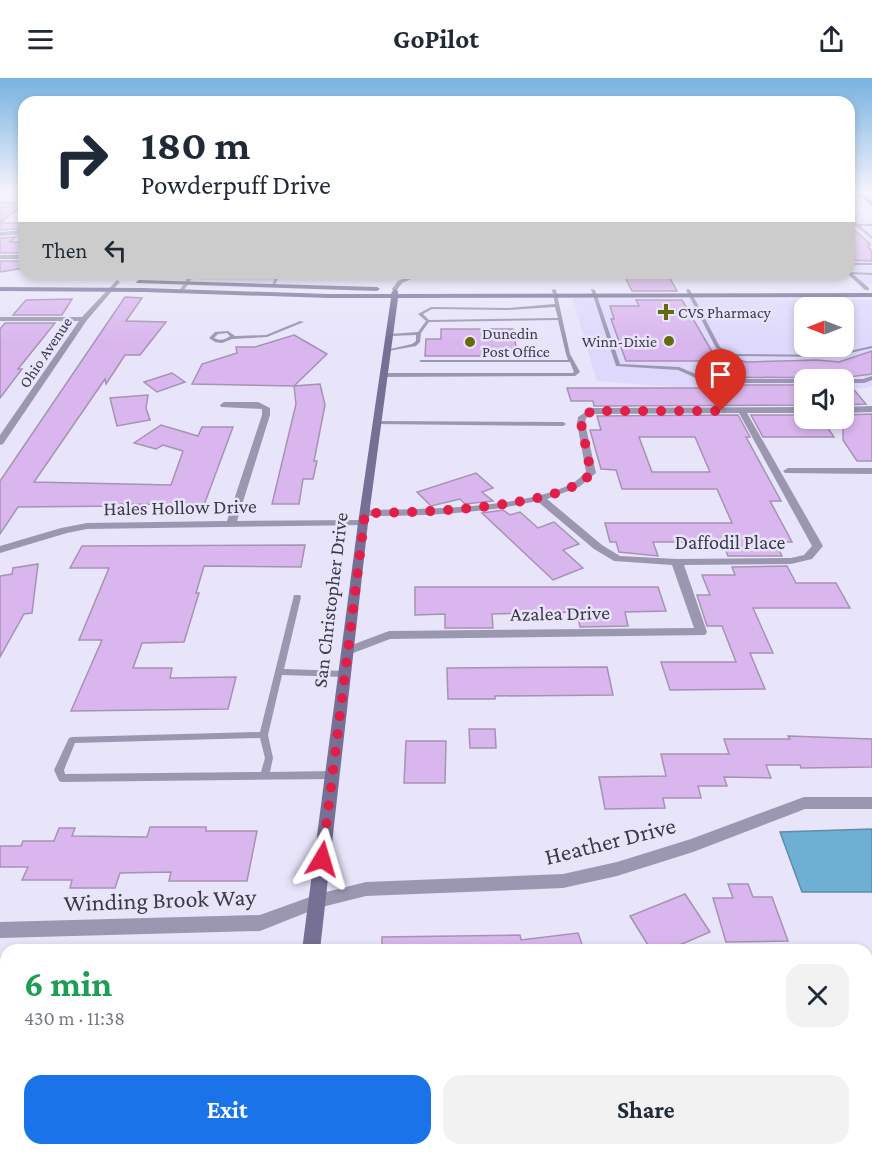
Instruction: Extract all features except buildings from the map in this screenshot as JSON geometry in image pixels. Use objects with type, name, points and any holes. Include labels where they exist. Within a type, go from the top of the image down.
[{"type":"main road","points":[[0,282],[187,282],[395,293]]},
{"type":"main road","points":[[0,289],[110,289],[288,296],[395,293],[870,291]]},
{"type":"main road","name":"San Christopher Drive","points":[[312,944],[364,518],[395,293]]},
{"type":"street","points":[[0,257],[18,257]]},
{"type":"street","points":[[395,293],[400,282],[407,279]]},
{"type":"street","name":"Ohio Avenue","points":[[0,442],[84,320],[117,282]]},
{"type":"street","points":[[0,319],[84,320]]},
{"type":"street","points":[[224,405],[258,405],[266,408],[266,415],[231,524]]},
{"type":"street","points":[[742,411],[794,410]]},
{"type":"street","points":[[854,410],[872,410]]},
{"type":"street","name":"Hales Hollow Drive","points":[[0,550],[65,530],[87,526],[231,524],[364,518],[469,510],[540,498],[585,482],[591,473],[581,423],[582,417],[592,411],[742,411]]},
{"type":"street","name":"Daffodil Place","points":[[540,498],[598,547],[618,559],[677,562],[791,561],[807,557],[818,546],[742,411]]},
{"type":"street","points":[[788,471],[872,471]]},
{"type":"street","name":"Azalea Drive","points":[[348,651],[389,635],[701,632],[677,562]]},
{"type":"street","name":"Heather Drive","points":[[318,901],[366,889],[563,881],[617,869],[693,845],[804,803],[872,803]]},
{"type":"street","name":"Winding Brook Way","points":[[0,930],[260,923],[318,901]]},
{"type":"lane","points":[[855,264],[872,264]]},
{"type":"lane","points":[[855,273],[872,274]]},
{"type":"lane","points":[[855,278],[870,291]]},
{"type":"lane","points":[[181,291],[189,279]]},
{"type":"lane","points":[[273,285],[276,279]]},
{"type":"lane","points":[[689,292],[718,348],[731,355],[832,356],[872,346]]},
{"type":"lane","points":[[384,375],[569,376],[578,372],[572,361],[555,293]]},
{"type":"lane","points":[[595,293],[618,365],[679,369],[707,381],[794,381]]},
{"type":"lane","points":[[558,305],[508,309],[431,308],[420,314],[428,321],[561,319]]},
{"type":"lane","points":[[388,350],[414,345],[418,342],[419,333],[428,321]]},
{"type":"lane","points":[[232,338],[267,336],[302,322]]},
{"type":"lane","points":[[390,335],[419,333]]},
{"type":"lane","points":[[421,361],[572,361]]},
{"type":"lane","points":[[854,381],[872,378]]},
{"type":"lane","points":[[377,423],[563,424]]},
{"type":"lane","points":[[265,776],[269,758],[264,735],[281,672],[297,597]]},
{"type":"lane","points":[[281,672],[345,674]]},
{"type":"lane","points":[[264,735],[72,740],[59,770],[62,778],[333,775]]},
{"type":"shaded area","points":[[855,241],[872,241],[872,284],[859,284],[854,279]]},
{"type":"shaded area","points":[[180,279],[278,279],[277,282]]},
{"type":"shaded area","points":[[572,298],[794,299],[794,357],[854,357],[854,300],[872,300],[872,386],[854,388],[854,369],[794,369],[794,387],[672,387],[597,381]]},
{"type":"water","points":[[872,829],[872,892],[802,892],[780,832]]},
{"type":"place","name":"CVS Pharmacy","points":[[666,312]]},
{"type":"place","name":"Winn-Dixie","points":[[669,341]]},
{"type":"place","name":"Dunedin Post Office","points":[[470,342]]},
{"type":"route","points":[[322,859],[365,513],[469,510],[540,498],[585,482],[591,473],[581,423],[582,417],[592,411],[721,411]]}]
